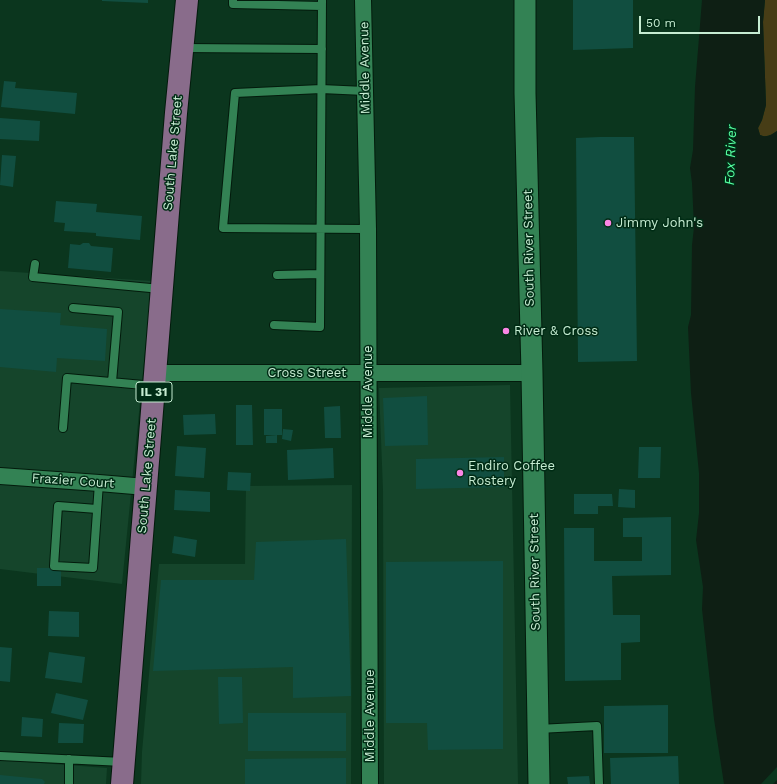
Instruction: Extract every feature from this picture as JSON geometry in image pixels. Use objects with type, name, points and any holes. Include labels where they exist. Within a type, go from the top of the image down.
[{"type":"main road","name":"South Lake Street","points":[[122,784],[187,0]]},
{"type":"street","name":"Middle Avenue","points":[[363,0],[368,229],[370,784]]},
{"type":"street","name":"South River Street","points":[[525,0],[525,94],[532,373],[539,784]]},
{"type":"street","name":"Cross Street","points":[[155,379],[368,373],[532,373]]},
{"type":"street","name":"Frazier Court","points":[[0,476],[146,487]]},
{"type":"lane","points":[[233,0],[233,4],[322,3],[320,327],[274,326]]},
{"type":"lane","points":[[182,48],[322,49]]},
{"type":"lane","points":[[365,91],[321,89],[235,93],[223,228],[368,229]]},
{"type":"lane","points":[[35,264],[33,277],[162,289]]},
{"type":"lane","points":[[277,275],[320,274]]},
{"type":"lane","points":[[73,308],[118,312],[112,382]]},
{"type":"lane","points":[[63,428],[67,378],[112,382],[155,379]]},
{"type":"lane","points":[[97,508],[58,506],[54,566],[93,568],[99,483]]},
{"type":"lane","points":[[538,729],[596,726],[599,784]]},
{"type":"lane","points":[[0,756],[124,762]]},
{"type":"lane","points":[[69,759],[69,784]]},
{"type":"shaded area","points":[[765,0],[777,0],[777,131],[767,136],[760,135],[758,128],[766,105],[763,22]]},
{"type":"shaded area","points":[[0,271],[152,281],[122,584],[0,569]]},
{"type":"shaded area","points":[[510,385],[518,784],[384,784],[383,490],[379,388]]},
{"type":"shaded area","points":[[352,485],[351,784],[141,784],[142,752],[159,564],[245,564],[246,486]]},
{"type":"shaded area","points":[[0,760],[107,768],[106,784],[0,784]]},
{"type":"water","name":"Fox River","points":[[702,0],[765,0],[763,22],[766,105],[758,128],[760,135],[762,136],[769,136],[777,131],[777,784],[724,784],[714,719],[702,609],[703,587],[696,540],[699,513],[699,473],[691,393],[688,327],[691,315],[692,245],[694,227],[690,168],[693,150],[695,87]]},
{"type":"pier","points":[[777,767],[777,780],[773,784],[761,784]]},
{"type":"building","points":[[148,0],[148,3],[102,1]]},
{"type":"building","points":[[573,0],[633,0],[633,48],[573,50]]},
{"type":"building","points":[[4,81],[16,82],[15,88],[77,93],[75,114],[1,107]]},
{"type":"building","points":[[0,118],[40,121],[39,141],[0,139]]},
{"type":"building","points":[[634,137],[637,361],[578,362],[576,138]]},
{"type":"building","points":[[2,155],[16,156],[13,187],[0,185]]},
{"type":"building","points":[[56,201],[97,204],[96,212],[142,216],[140,240],[96,236],[96,233],[64,231],[65,223],[54,222]]},
{"type":"building","points":[[83,243],[89,243],[91,246],[113,248],[111,272],[68,268],[70,244],[80,245]]},
{"type":"building","points":[[0,309],[61,313],[60,325],[107,329],[105,361],[57,358],[56,372],[0,367]]},
{"type":"building","points":[[427,396],[428,445],[385,446],[383,398]]},
{"type":"building","points":[[236,405],[252,405],[253,445],[236,445]]},
{"type":"building","points":[[340,406],[341,438],[325,438],[324,407]]},
{"type":"building","points":[[264,409],[282,409],[282,435],[264,435]]},
{"type":"building","points":[[215,414],[216,434],[184,435],[183,415]]},
{"type":"building","points":[[283,429],[293,430],[291,441],[282,439]]},
{"type":"building","points":[[277,435],[277,443],[266,443],[266,436]]},
{"type":"building","points":[[177,446],[206,448],[204,478],[175,476]]},
{"type":"building","points":[[639,447],[661,447],[660,478],[638,478]]},
{"type":"building","points":[[333,448],[334,478],[288,480],[287,450]]},
{"type":"building","name":"Endiro Coffee Rostery","points":[[504,457],[504,487],[416,489],[416,459]]},
{"type":"building","points":[[228,472],[251,473],[250,491],[227,490]]},
{"type":"building","points":[[619,489],[635,490],[635,508],[618,507]]},
{"type":"building","points":[[175,490],[210,492],[210,512],[174,510]]},
{"type":"building","points":[[574,494],[612,494],[613,506],[598,506],[598,514],[574,514]]},
{"type":"building","points":[[671,517],[671,575],[612,576],[613,615],[640,615],[640,642],[621,643],[621,680],[565,681],[564,528],[594,528],[594,561],[642,561],[642,537],[623,537],[623,518]]},
{"type":"building","points":[[174,536],[197,540],[195,557],[172,553]]},
{"type":"building","points":[[346,539],[351,696],[293,698],[293,667],[153,671],[161,580],[254,580],[256,542]]},
{"type":"building","points":[[503,561],[503,749],[428,750],[427,723],[386,723],[386,562]]},
{"type":"building","points":[[37,568],[61,568],[61,586],[37,586]]},
{"type":"building","points":[[49,611],[79,612],[79,637],[48,636]]},
{"type":"building","points":[[0,647],[12,648],[10,682],[0,681]]},
{"type":"building","points":[[49,652],[85,657],[82,683],[45,678]]},
{"type":"building","points":[[218,677],[242,677],[243,723],[219,724]]},
{"type":"building","points":[[56,693],[88,700],[83,720],[51,713]]},
{"type":"building","points":[[668,705],[668,753],[604,753],[604,706]]},
{"type":"building","points":[[248,713],[346,713],[346,751],[248,751]]},
{"type":"building","points":[[22,717],[43,719],[42,737],[21,736]]},
{"type":"building","points":[[59,723],[84,724],[83,743],[58,743]]},
{"type":"building","points":[[678,756],[679,784],[611,784],[610,758]]},
{"type":"building","points":[[346,758],[346,784],[245,784],[245,759]]},
{"type":"building","points":[[0,775],[42,779],[45,782],[44,784],[0,784]]},
{"type":"building","points":[[589,776],[590,784],[568,784],[567,777]]},
{"type":"place","name":"Jimmy John's","points":[[608,223]]},
{"type":"place","name":"River & Cross","points":[[506,331]]},
{"type":"place","name":"Endiro Coffee Rostery","points":[[460,473]]}]
